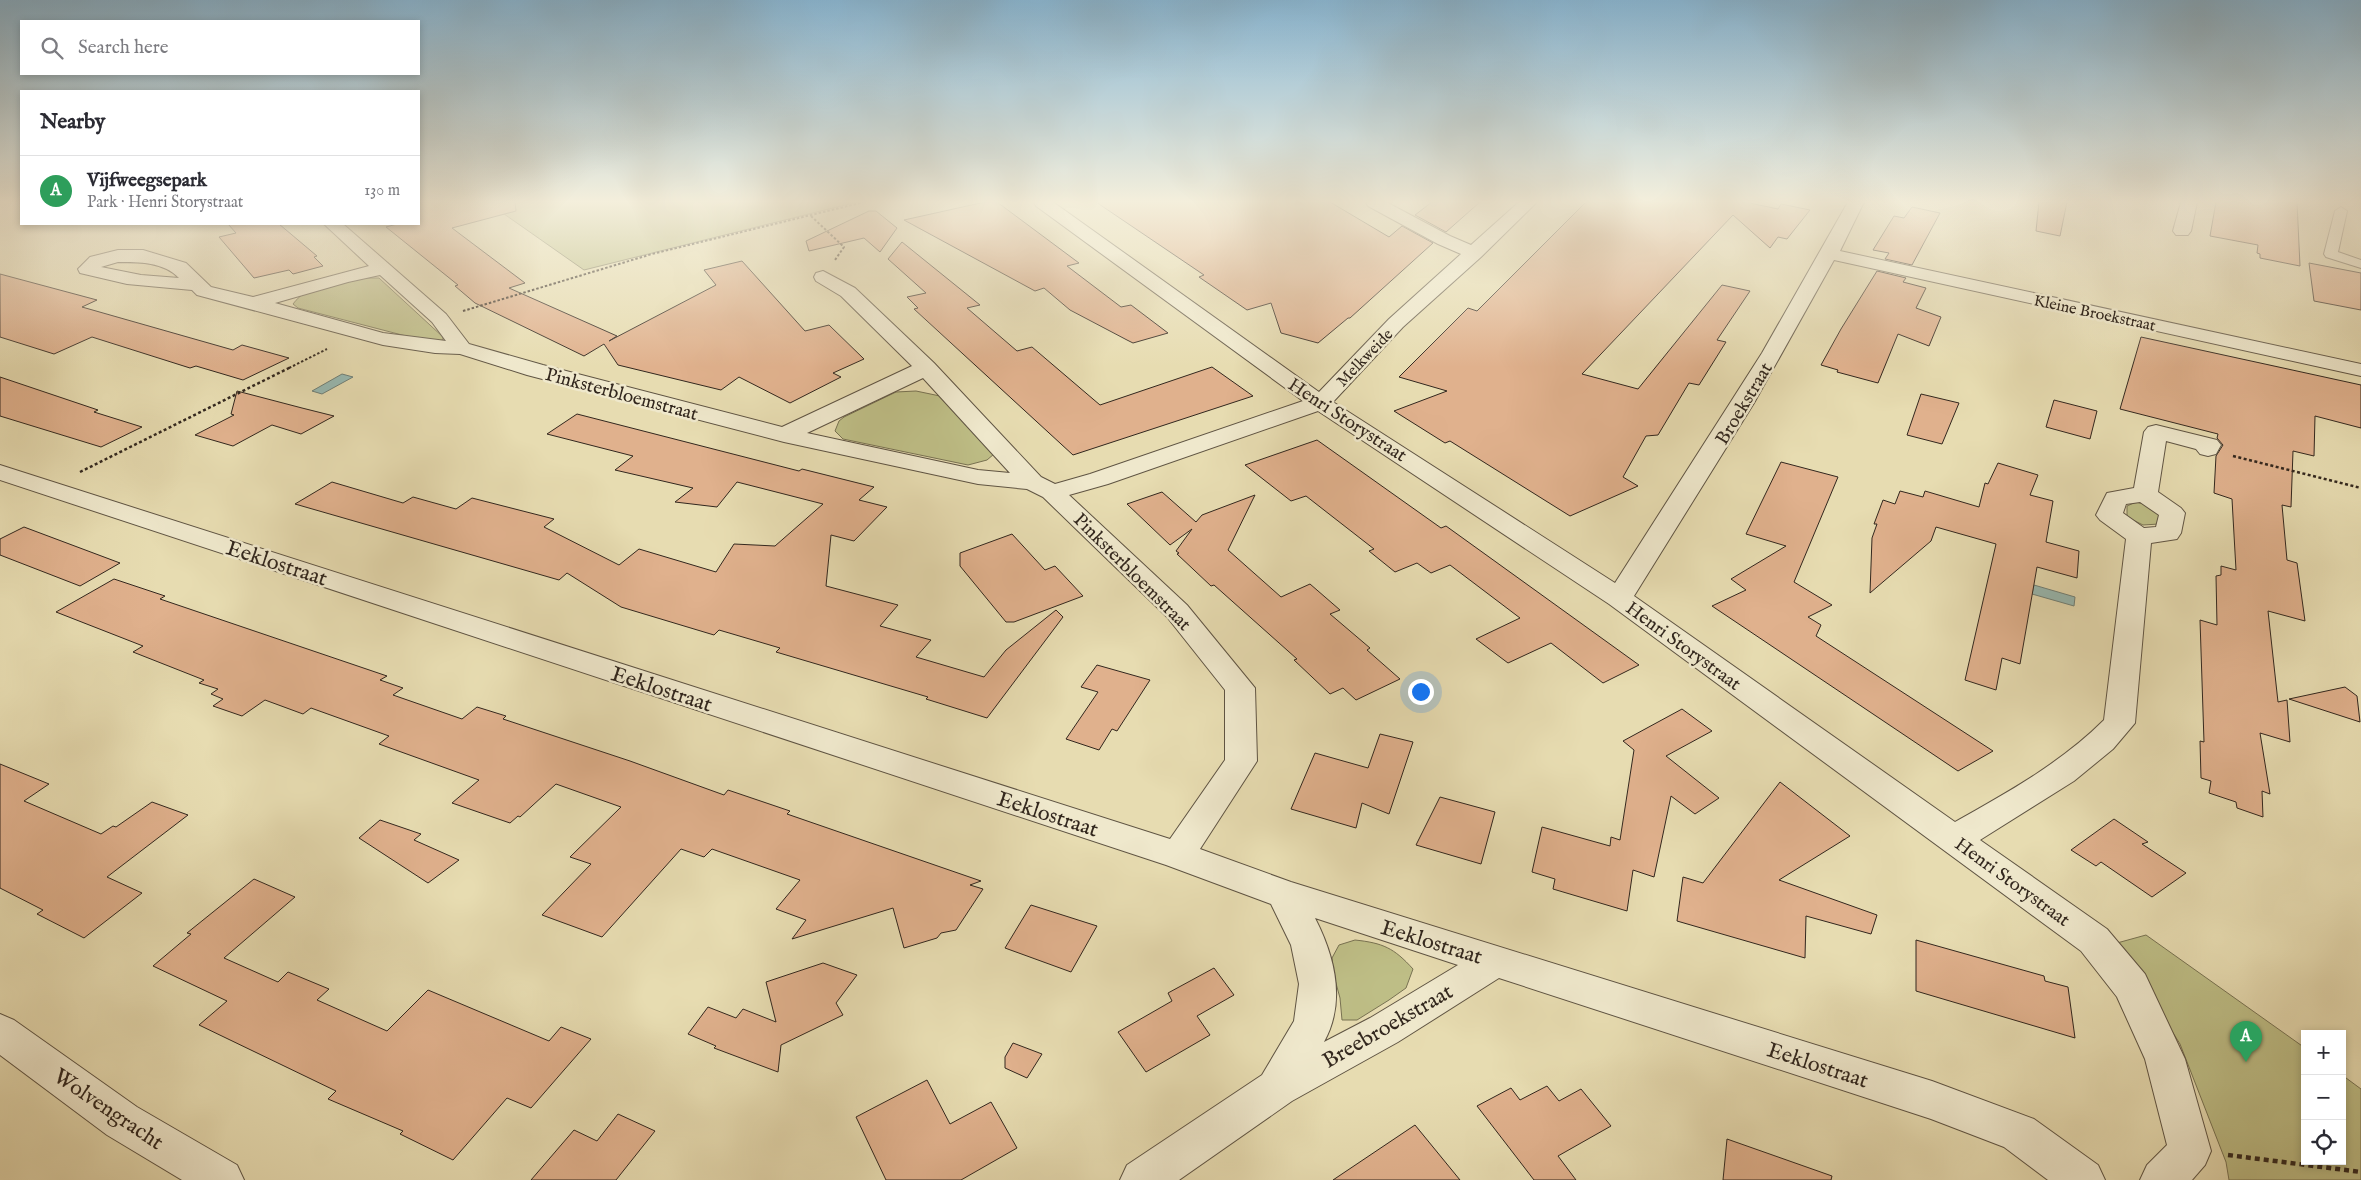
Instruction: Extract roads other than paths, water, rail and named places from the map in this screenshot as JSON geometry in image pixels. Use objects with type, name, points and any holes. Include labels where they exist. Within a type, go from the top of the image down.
[{"type":"street","points":[[369,257],[439,318],[462,348]]},
{"type":"street","name":"Henri Storystraat","points":[[1118,257],[1320,403],[1619,598],[1955,838],[2094,940],[2131,986],[2165,1059],[2176,1165]]},
{"type":"street","name":"Melkweide","points":[[1042,487],[1099,479],[1320,403],[1396,323],[1470,257]]},
{"type":"street","name":"Broekstraat","points":[[1619,598],[1727,430],[1828,257]]},
{"type":"street","name":"Kleine Broekstraat","points":[[1844,257],[2361,370]]},
{"type":"street","name":"Pinksterbloemstraat","points":[[254,303],[344,276],[382,269]]},
{"type":"street","name":"Pinksterbloemstraat","points":[[823,277],[848,292],[926,368],[1042,487],[1177,611],[1240,688],[1241,761],[1178,855]]},
{"type":"street","name":"Pinksterbloemstraat","points":[[195,284],[204,292],[254,303],[359,333],[429,348],[462,348],[535,370],[784,435],[978,477],[1042,487]]},
{"type":"street","points":[[784,435],[926,368]]},
{"type":"street","points":[[1955,838],[2029,796],[2100,745],[2119,722],[2139,537],[2168,533],[2172,513],[2145,494],[2156,432],[2209,446],[2208,449]]},
{"type":"street","name":"Eeklostraat","points":[[0,472],[1178,855],[1284,894],[1941,1104],[2019,1133],[2083,1180]]},
{"type":"street","name":"Breebroekstraat","points":[[1278,1088],[1313,1024],[1318,984],[1310,945],[1284,894]]},
{"type":"street","name":"Breebroekstraat","points":[[1142,1180],[1278,1088],[1384,1030],[1496,961]]},
{"type":"street","name":"Wolvengracht","points":[[0,1032],[122,1121],[222,1180]]},
{"type":"lane","points":[[2338,257],[2361,264]]},
{"type":"water","points":[[342,374],[353,377],[322,394],[312,391]]},
{"type":"water","points":[[2034,585],[2075,597],[2074,606],[2032,594]]},
{"type":"place","name":"Vijfweegsepark","points":[[2246,1062]]}]
